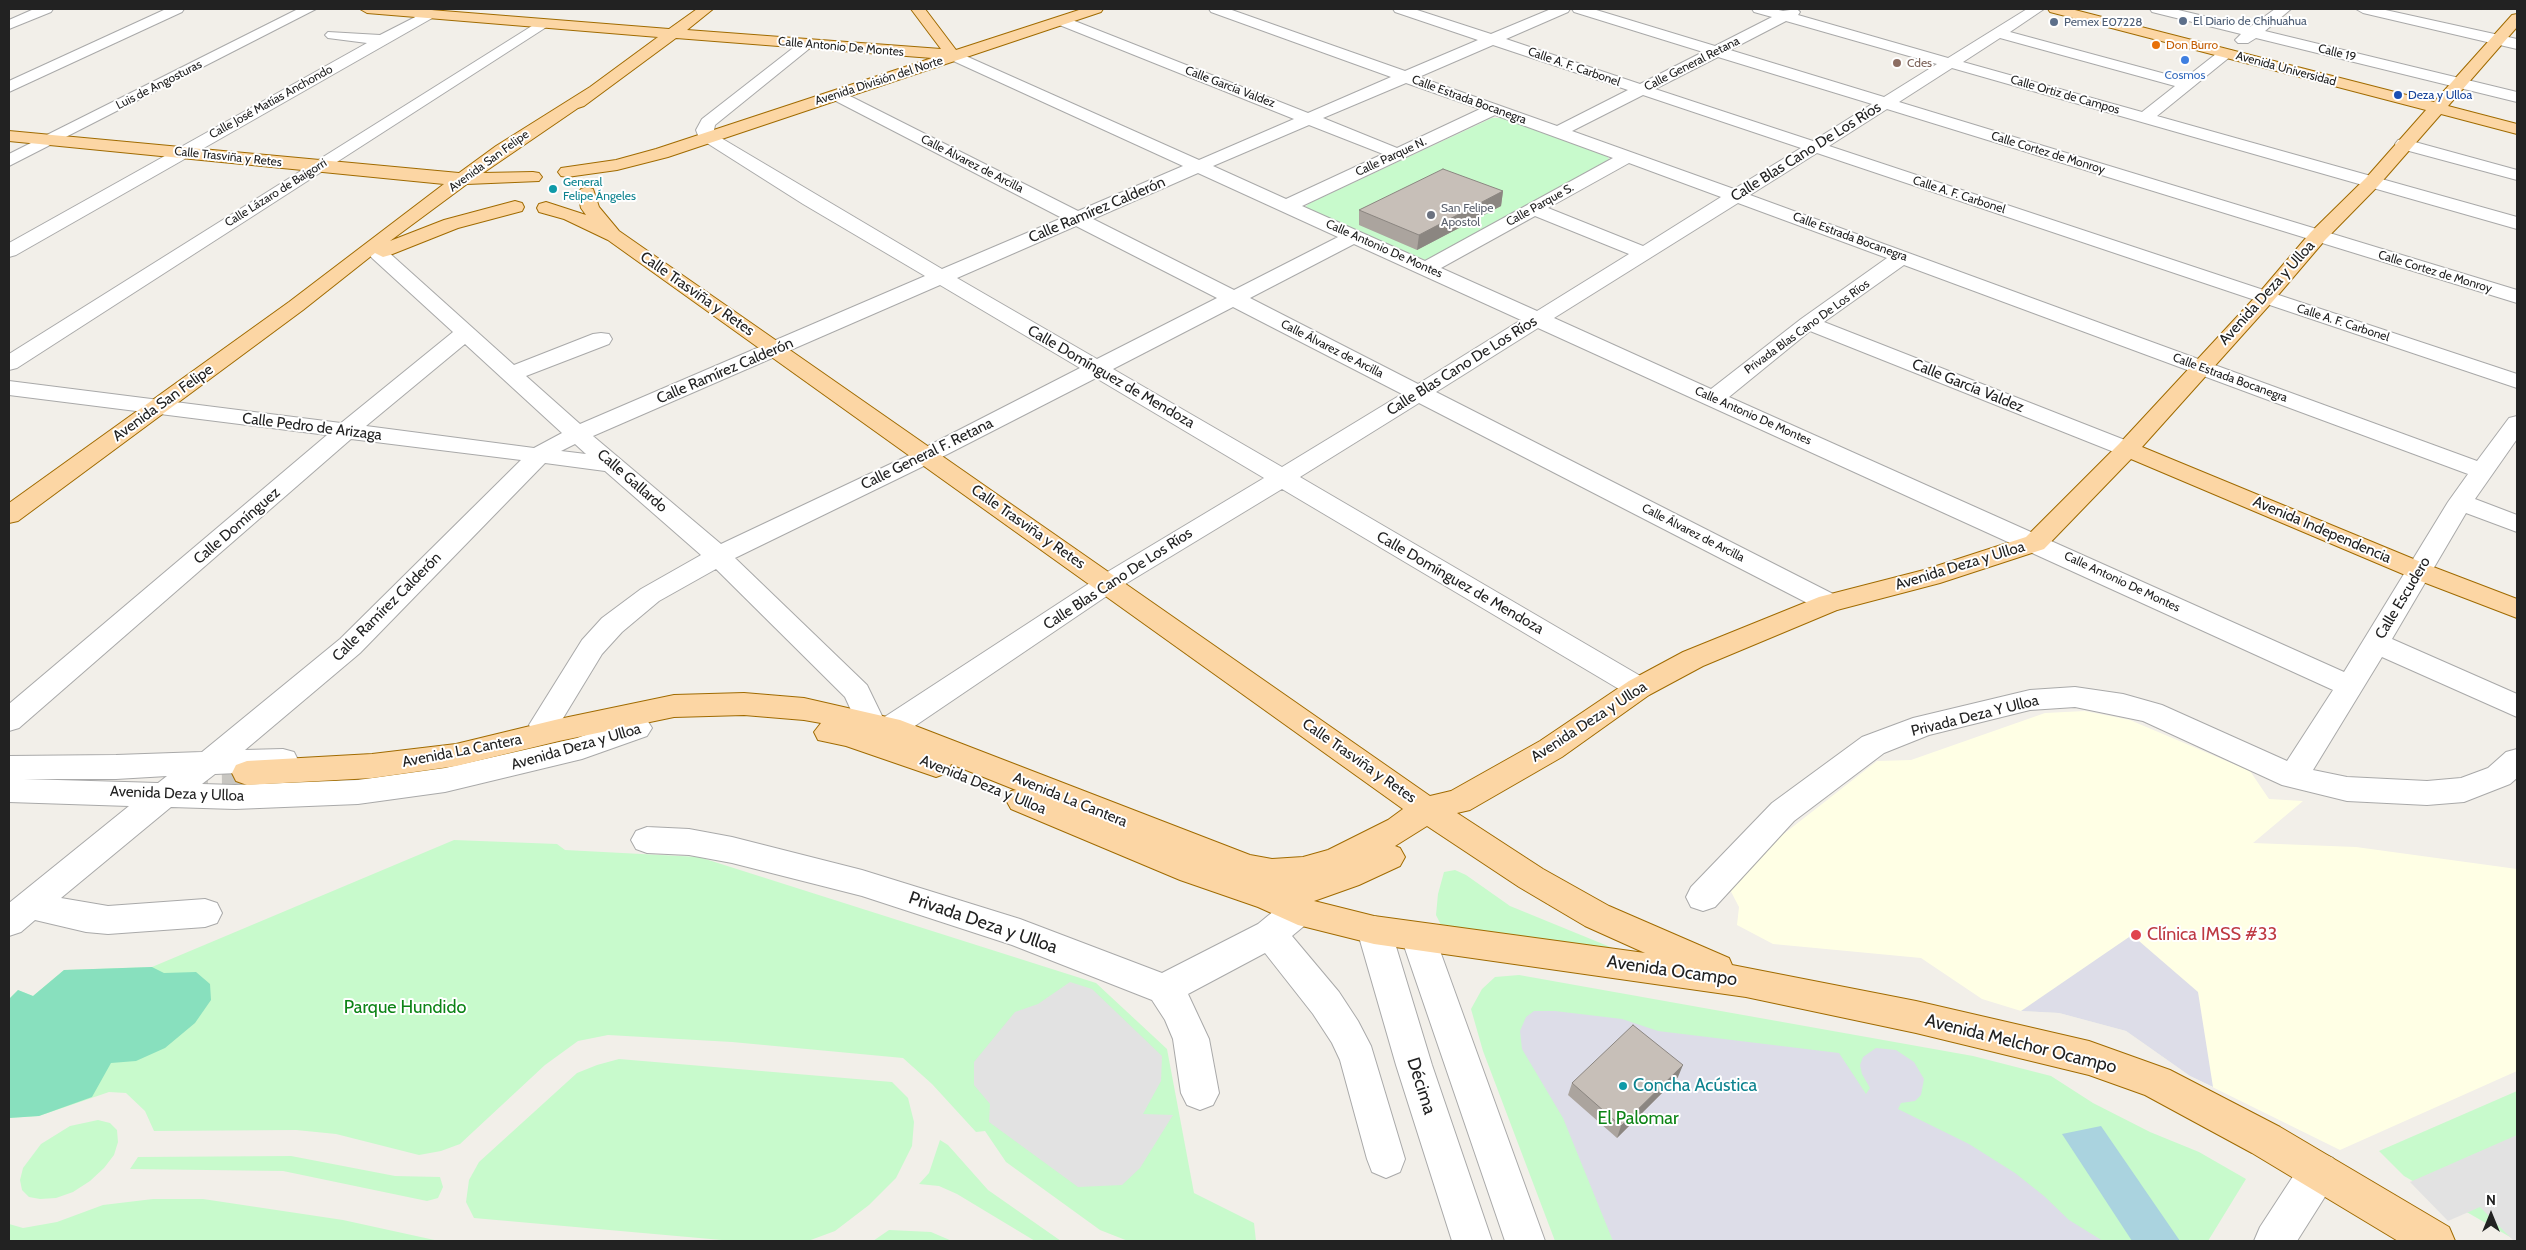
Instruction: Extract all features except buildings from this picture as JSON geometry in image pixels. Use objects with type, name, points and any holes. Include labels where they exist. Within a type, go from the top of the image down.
[{"type":"main road","name":"Calle Antonio De Montes","points":[[367,9],[951,55]]},
{"type":"main road","name":"Avenida San Felipe","points":[[9,515],[318,290],[458,180],[592,91],[706,9]]},
{"type":"main road","points":[[918,9],[949,49],[951,55]]},
{"type":"main road","name":"Avenida División del Norte","points":[[533,177],[612,166],[662,153],[951,55],[1096,9]]},
{"type":"main road","name":"Avenida Universidad","points":[[2055,9],[2229,51]]},
{"type":"main road","name":"Avenida Universidad","points":[[2080,9],[2517,129]]},
{"type":"main road","name":"Avenida Deza y Ulloa","points":[[637,728],[692,721],[740,720],[799,726],[848,735],[930,763],[1240,889],[1268,884],[1288,894],[1347,876],[1397,852],[1442,810],[1551,749],[1639,688],[1693,659],[1828,603],[1931,577],[2035,543],[2127,449],[2266,297],[2318,236],[2372,182],[2437,106],[2460,83],[2517,18]]},
{"type":"main road","name":"Avenida San Felipe","points":[[589,190],[590,181],[586,177],[562,172],[521,159],[522,150],[527,144],[592,91]]},
{"type":"main road","name":"Avenida Universidad","points":[[2437,106],[2517,123]]},
{"type":"main road","name":"Calle Trasviña y Retes","points":[[9,136],[458,180],[533,177]]},
{"type":"main road","name":"Avenida División del Norte","points":[[546,208],[569,202],[662,153]]},
{"type":"main road","points":[[533,177],[514,185],[510,201],[546,208]]},
{"type":"main road","name":"Calle Trasviña y Retes","points":[[458,180],[510,201]]},
{"type":"main road","name":"Calle Trasviña y Retes","points":[[589,190],[590,208],[614,236]]},
{"type":"main road","name":"Avenida San Felipe","points":[[318,290],[379,254],[419,235],[510,201]]},
{"type":"main road","name":"Calle Trasviña y Retes","points":[[546,208],[571,215],[614,236],[1108,583],[1442,810]]},
{"type":"main road","name":"Avenida Independencia","points":[[2127,449],[2419,571],[2517,609]]},
{"type":"main road","name":"Avenida Deza y Ulloa","points":[[674,706],[744,704],[804,708],[880,725]]},
{"type":"main road","name":"Avenida La Cantera","points":[[637,728],[407,774],[317,783],[244,778],[372,766],[456,755],[559,730],[674,706]]},
{"type":"main road","name":"Avenida La Cantera","points":[[880,725],[1204,853],[1247,868],[1268,884]]},
{"type":"main road","name":"Avenida Ocampo","points":[[1442,810],[1531,878],[1597,916],[1746,982]]},
{"type":"main road","name":"Avenida Ocampo","points":[[1268,884],[1298,912],[1374,930],[1746,982]]},
{"type":"main road","name":"Avenida Melchor Ocampo","points":[[1746,982],[1916,1017],[2089,1058],[2157,1082],[2266,1140],[2435,1241]]},
{"type":"street","points":[[9,25],[46,9]]},
{"type":"street","points":[[9,87],[177,9]]},
{"type":"street","name":"Luis de Angosturas","points":[[9,161],[309,9]]},
{"type":"street","name":"Calle Estrada Bocanegra","points":[[1216,9],[1736,196],[2482,471]]},
{"type":"street","name":"Calle A. F. Carbonel","points":[[1400,9],[2517,381]]},
{"type":"street","name":"Calle Ramírez Calderón","points":[[19,914],[166,794],[209,763],[307,684],[350,646],[537,456],[577,434],[776,350],[1563,9]]},
{"type":"street","name":"Calle Cortez de Monroy","points":[[1580,9],[2517,297]]},
{"type":"street","name":"Calle Ortiz de Campos","points":[[1759,9],[1792,12],[1951,63],[2517,223]]},
{"type":"street","name":"Calle Blas Cano De Los Ríos","points":[[880,725],[1108,583],[1282,478],[2037,9]]},
{"type":"street","name":"Calle 19","points":[[2157,9],[2517,97]]},
{"type":"street","points":[[2145,118],[2284,9]]},
{"type":"street","points":[[2363,9],[2388,11],[2517,44]]},
{"type":"street","name":"Calle General Retana","points":[[1558,132],[1792,12]]},
{"type":"street","name":"Calle José Matías Anchondo","points":[[9,251],[430,14]]},
{"type":"street","name":"Calle García Valdez","points":[[1062,20],[1398,154]]},
{"type":"street","name":"Calle Lázaro de Baigorri","points":[[9,363],[543,23]]},
{"type":"street","points":[[1998,33],[2186,84]]},
{"type":"street","points":[[333,36],[383,40]]},
{"type":"street","points":[[708,138],[705,130],[708,123],[807,44]]},
{"type":"street","name":"Calle Antonio De Montes","points":[[951,55],[1288,205],[2350,686]]},
{"type":"street","points":[[1442,90],[1464,80]]},
{"type":"street","name":"Calle Álvarez de Arcilla","points":[[836,95],[1828,603]]},
{"type":"street","name":"Calle Parque N.","points":[[1288,205],[1494,108]]},
{"type":"street","name":"Calle Domínguez de Mendoza","points":[[708,138],[941,278],[1639,688]]},
{"type":"street","points":[[2404,144],[2517,175]]},
{"type":"street","name":"Calle Parque S.","points":[[1426,268],[1627,157]]},
{"type":"street","points":[[1534,209],[1644,253]]},
{"type":"street","name":"Calle General F. Retana","points":[[544,724],[592,647],[612,625],[650,595],[718,556],[926,456],[1355,236]]},
{"type":"street","name":"Calle Gallardo","points":[[379,254],[577,434],[718,556],[857,692],[880,725]]},
{"type":"street","name":"Privada Blas Cano De Los Ríos","points":[[1712,398],[1808,323],[1902,257]]},
{"type":"street","name":"Calle García Valdez","points":[[1808,323],[2127,449]]},
{"type":"street","name":"Calle Domínguez","points":[[9,720],[346,431],[465,333]]},
{"type":"street","points":[[512,374],[601,339]]},
{"type":"street","name":"Calle Pedro de Arizaga","points":[[9,388],[615,465]]},
{"type":"street","name":"Calle Escudero","points":[[2293,777],[2460,502],[2482,471],[2513,437]]},
{"type":"street","points":[[2460,502],[2517,524]]},
{"type":"street","points":[[2376,643],[2517,706]]},
{"type":"street","name":"Privada Deza Y Ulloa","points":[[1704,897],[1783,812],[1873,745],[1923,726],[2030,700],[2075,697],[2123,705],[2152,713],[2293,777],[2347,789],[2427,793],[2464,790],[2499,776],[2517,760]]},
{"type":"street","name":"Avenida Deza y Ulloa","points":[[9,767],[116,767],[353,757],[459,744],[544,724],[652,705],[674,706]]},
{"type":"street","name":"Avenida Deza y Ulloa","points":[[9,790],[272,796],[404,787],[478,774],[553,756],[637,728]]},
{"type":"street","name":"Privada Deza y Ulloa","points":[[647,840],[689,842],[732,850],[862,883],[1020,933],[1164,989]]},
{"type":"street","points":[[1200,1093],[1191,1039],[1180,1012],[1164,989],[1270,934],[1298,912]]},
{"type":"street","points":[[19,914],[108,920],[205,913]]},
{"type":"street","name":"Décima","points":[[1374,930],[1414,1065],[1472,1241]]},
{"type":"street","points":[[1270,934],[1326,1002],[1345,1032],[1358,1058],[1386,1159]]},
{"type":"street","points":[[1418,937],[1525,1241]]},
{"type":"street","points":[[2274,1241],[2318,1170]]},
{"type":"shaded area","name":"Clínica IMSS #33","points":[[2085,711],[2130,720],[2250,771],[2269,799],[2303,801],[2253,843],[2356,847],[2517,869],[2517,1071],[2340,1150],[2190,1076],[2126,1031],[2059,1013],[2021,1011],[1982,999],[1921,958],[1773,944],[1737,925],[1739,907],[1727,884],[1735,872],[1877,761],[1911,760],[2045,713]]},
{"type":"shaded area","points":[[2132,935],[2198,992],[2213,1087],[2190,1076],[2126,1031],[2059,1013],[2021,1011]]},
{"type":"shaded area","points":[[1070,982],[1092,989],[1162,1056],[1161,1081],[1143,1114],[1173,1115],[1140,1168],[1122,1185],[1078,1187],[989,1122],[990,1104],[974,1085],[974,1062],[1015,1012],[1038,1004]]},
{"type":"shaded area","points":[[1534,1011],[1555,1011],[1622,1019],[1658,1031],[1839,1053],[1866,1094],[1870,1088],[1862,1074],[1860,1065],[1863,1057],[1876,1048],[1896,1050],[1914,1062],[1924,1079],[1921,1095],[1915,1101],[1901,1103],[1898,1109],[1969,1144],[2015,1173],[2044,1196],[2069,1220],[2103,1241],[1613,1241],[1563,1118],[1522,1049],[1520,1031],[1526,1017]]},
{"type":"shaded area","points":[[2517,1135],[2517,1241],[2514,1241],[2480,1207],[2448,1221],[2410,1182]]},
{"type":"green space","points":[[1492,118],[1502,118],[1607,156],[1610,160],[1430,262],[1304,208],[1310,203]]},
{"type":"green space","name":"Parque Hundido","points":[[454,840],[557,844],[565,850],[699,857],[1096,983],[1167,1049],[1194,1193],[1254,1223],[1256,1241],[1128,1241],[1100,1230],[1006,1162],[985,1131],[976,1132],[932,1084],[903,1058],[732,1042],[608,1035],[578,1041],[545,1065],[460,1144],[441,1151],[419,1155],[336,1134],[296,1130],[154,1131],[145,1111],[126,1093],[109,1092],[39,1116],[9,1118],[9,999],[18,990],[33,996],[64,970],[152,967]]},
{"type":"green space","points":[[1455,870],[1466,875],[1510,906],[1620,951],[1452,929],[1441,925],[1436,915],[1438,894],[1444,872]]},
{"type":"green space","points":[[152,967],[164,973],[196,972],[210,984],[211,1000],[195,1023],[165,1048],[136,1061],[111,1063],[92,1097],[39,1116],[9,1118],[9,999],[18,990],[33,996],[64,970]]},
{"type":"green space","name":"El Palomar","points":[[1519,975],[1973,1056],[2051,1076],[2093,1103],[2150,1132],[2199,1152],[2246,1179],[2208,1241],[1555,1241],[1483,1051],[1471,1009],[1482,989],[1495,977]]},
{"type":"green space","points":[[619,1059],[892,1082],[908,1098],[914,1122],[912,1146],[896,1178],[869,1205],[835,1231],[808,1241],[733,1241],[474,1218],[466,1202],[469,1180],[479,1162],[577,1073]]},
{"type":"green space","points":[[2517,1091],[2517,1241],[2404,1176],[2379,1151]]},
{"type":"green space","points":[[98,1120],[110,1123],[117,1130],[118,1142],[114,1155],[104,1168],[90,1181],[73,1192],[56,1198],[40,1199],[29,1197],[22,1190],[20,1180],[23,1168],[41,1144],[70,1126]]},
{"type":"green space","points":[[940,1140],[948,1145],[988,1190],[1061,1241],[1035,1241],[957,1194],[939,1186],[919,1184],[929,1173]]},
{"type":"green space","points":[[291,1156],[395,1176],[440,1177],[443,1187],[438,1198],[427,1201],[283,1171],[130,1169],[138,1157]]},
{"type":"green space","points":[[153,1199],[203,1199],[343,1220],[439,1241],[9,1241],[9,1224],[23,1228],[57,1222],[103,1205]]},
{"type":"green space","points":[[889,1230],[931,1232],[952,1241],[873,1241]]},
{"type":"water","points":[[2101,1126],[2180,1241],[2132,1241],[2062,1134]]},
{"type":"tunnel","points":[[180,785],[241,784]]},
{"type":"place","name":"El Diario de Chihuahua","points":[[2183,21]]},
{"type":"place","name":"Pemex E07228","points":[[2054,22]]},
{"type":"place","name":"Don Burro","points":[[2156,45]]},
{"type":"place","name":"Cosmos","points":[[2185,60]]},
{"type":"place","name":"Cdes","points":[[1897,63]]},
{"type":"place","name":"Deza y Ulloa","points":[[2398,95]]},
{"type":"place","name":"General Felipe Ángeles","points":[[553,189]]},
{"type":"place","name":"San Felipe Apostol","points":[[1431,215]]},
{"type":"place","name":"Clínica IMSS #33","points":[[2136,935]]},
{"type":"place","name":"Concha Acústica","points":[[1623,1086]]}]
